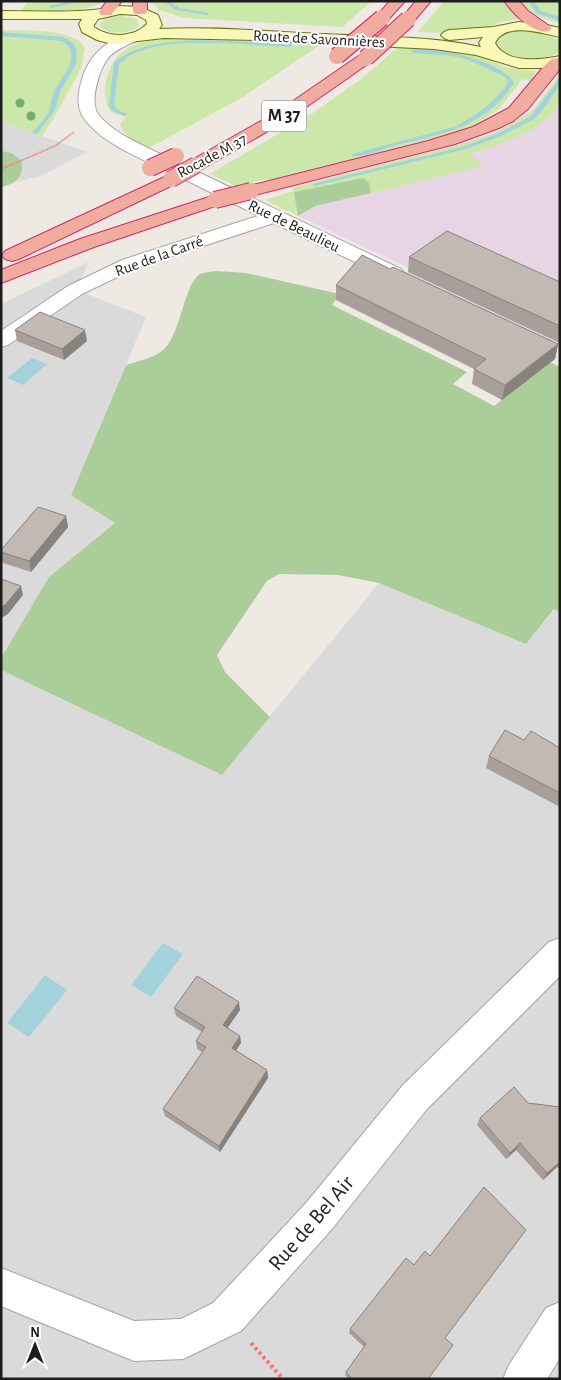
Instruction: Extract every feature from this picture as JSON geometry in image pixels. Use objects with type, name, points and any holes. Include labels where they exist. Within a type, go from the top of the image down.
[{"type":"highway","points":[[382,18],[388,1]]},
{"type":"highway","points":[[322,67],[382,18],[398,1]]},
{"type":"highway","name":"Rocade M 37","points":[[1,260],[171,179],[240,142],[306,102],[366,58],[408,19],[424,1]]},
{"type":"highway","points":[[511,1],[523,14],[544,28]]},
{"type":"highway","points":[[1,278],[87,243],[215,200],[442,142],[492,125],[525,104],[547,71],[559,62]]},
{"type":"highway","name":"Rocade M 37","points":[[133,177],[192,147]]},
{"type":"main road","name":"Route de Savonnières","points":[[108,9],[144,10],[209,25],[421,35],[459,35],[523,26],[544,28],[560,33]]},
{"type":"main road","points":[[1,15],[71,16],[108,9]]},
{"type":"main road","points":[[93,34],[87,29],[88,20],[108,9]]},
{"type":"main road","points":[[136,36],[148,32],[155,25],[144,10]]},
{"type":"main road","points":[[1,24],[57,27],[93,34]]},
{"type":"main road","points":[[497,31],[486,42],[491,51],[497,56]]},
{"type":"main road","name":"Route de Savonnières","points":[[93,34],[108,38],[199,33],[414,44],[458,47],[526,64],[559,62]]},
{"type":"street","points":[[93,34],[100,58]]},
{"type":"street","points":[[91,116],[85,100],[88,87],[100,58],[115,45],[136,36]]},
{"type":"street","name":"Rue de Beaulieu","points":[[91,116],[126,142],[273,217],[414,283]]},
{"type":"street","name":"Rue de la Carré","points":[[1,341],[75,290],[129,264],[273,217]]},
{"type":"street","name":"Rue de Bel Air","points":[[1,1287],[134,1341],[183,1339],[227,1317],[319,1216],[415,1097],[560,953]]},
{"type":"street","points":[[523,1379],[560,1322]]},
{"type":"path","points":[[1,169],[55,146],[71,135],[91,116]]},
{"type":"path","points":[[227,1317],[283,1379]]},
{"type":"shaded area","points":[[560,104],[560,346],[405,273],[411,269],[298,216],[315,206],[483,166],[469,153],[496,145],[548,118]]},
{"type":"shaded area","points":[[1,121],[87,152],[41,176],[15,182],[20,178],[1,151]]},
{"type":"shaded area","points":[[89,262],[76,290],[146,317],[71,494],[115,523],[49,577],[1,658],[1,304]]},
{"type":"shaded area","points":[[379,583],[526,644],[555,609],[560,612],[560,1379],[1,1379],[1,670],[222,775]]},
{"type":"green space","points":[[30,1],[104,1],[87,8],[65,12],[42,13],[23,11],[23,7]]},
{"type":"green space","points":[[372,1],[342,27],[184,18],[160,10],[151,2]]},
{"type":"green space","points":[[444,1],[502,1],[520,19],[500,22],[484,29],[451,33],[418,32]]},
{"type":"green space","points":[[522,1],[560,1],[560,23],[534,13]]},
{"type":"green space","points":[[122,16],[137,19],[139,26],[130,31],[114,33],[100,26],[101,22],[109,17]]},
{"type":"green space","points":[[1,30],[59,33],[79,41],[85,48],[81,68],[42,136],[1,121]]},
{"type":"green space","points":[[515,31],[533,31],[549,35],[560,41],[560,52],[535,58],[524,58],[506,53],[500,48],[497,41],[506,34]]},
{"type":"green space","points":[[190,38],[321,44],[243,97],[149,148],[127,136],[120,124],[126,117],[110,111],[106,103],[105,87],[110,70],[117,56],[129,47],[146,41]]},
{"type":"green space","points":[[399,46],[462,51],[480,56],[507,68],[536,71],[531,81],[522,79],[500,108],[475,125],[461,131],[276,180],[262,180],[236,186],[210,174],[313,113],[365,76]]},
{"type":"green space","points":[[560,75],[559,103],[552,115],[531,130],[470,153],[484,166],[371,193],[369,183],[358,179],[295,192],[298,216],[265,200],[294,191],[291,188],[455,146],[497,132],[533,110]]},
{"type":"green space","points":[[1,151],[11,153],[22,161],[22,167],[18,179],[11,184],[1,187]]},
{"type":"green space","points":[[363,178],[369,183],[371,193],[315,206],[298,216],[294,192]]},
{"type":"green space","points":[[216,271],[246,273],[340,294],[332,305],[467,372],[453,384],[494,406],[550,362],[560,367],[560,612],[554,609],[526,644],[379,583],[338,575],[279,574],[267,581],[217,655],[225,672],[270,717],[222,775],[1,670],[1,658],[49,577],[115,523],[71,495],[126,365],[152,357],[165,348],[175,332],[186,297],[195,279],[200,274]]},
{"type":"water","points":[[32,358],[47,364],[23,385],[7,378]]},
{"type":"water","points":[[163,943],[183,954],[151,997],[131,985]]},
{"type":"water","points":[[45,975],[67,990],[29,1037],[7,1023]]},
{"type":"building","points":[[447,231],[560,282],[560,326],[409,257]]},
{"type":"building","points":[[362,255],[390,269],[393,267],[558,344],[505,385],[474,369],[486,359],[336,285]]},
{"type":"building","points":[[40,312],[85,330],[62,349],[15,330]]},
{"type":"building","points":[[38,507],[66,516],[29,561],[1,552],[1,550]]},
{"type":"building","points":[[1,579],[21,586],[5,605],[1,607]]},
{"type":"building","points":[[505,730],[524,740],[531,731],[560,748],[560,793],[489,756]]},
{"type":"building","points":[[197,976],[239,1002],[223,1025],[240,1036],[232,1048],[267,1070],[219,1146],[163,1109],[206,1047],[196,1041],[205,1027],[174,1008]]},
{"type":"building","points":[[514,1087],[528,1103],[560,1107],[560,1162],[547,1173],[520,1143],[510,1153],[480,1118]]},
{"type":"building","points":[[484,1187],[526,1230],[445,1338],[453,1345],[428,1379],[352,1379],[346,1372],[366,1344],[350,1329],[406,1258],[414,1265],[425,1251],[430,1256]]},
{"type":"waterway","points":[[52,6],[82,1]]},
{"type":"waterway","points":[[165,1],[178,9],[207,13]]},
{"type":"waterway","points":[[531,1],[538,12],[560,19]]},
{"type":"waterway","points":[[1,34],[63,39],[71,44],[74,50],[73,64],[57,92],[51,112],[47,120],[35,133]]},
{"type":"waterway","points":[[124,114],[116,111],[111,105],[116,63],[130,53],[173,43],[224,42],[290,45]]},
{"type":"waterway","points":[[354,155],[456,128],[487,110],[506,91],[511,83],[507,76],[468,58],[446,53],[413,51]]},
{"type":"waterway","points":[[315,184],[464,148],[499,135],[532,118],[560,80]]}]
